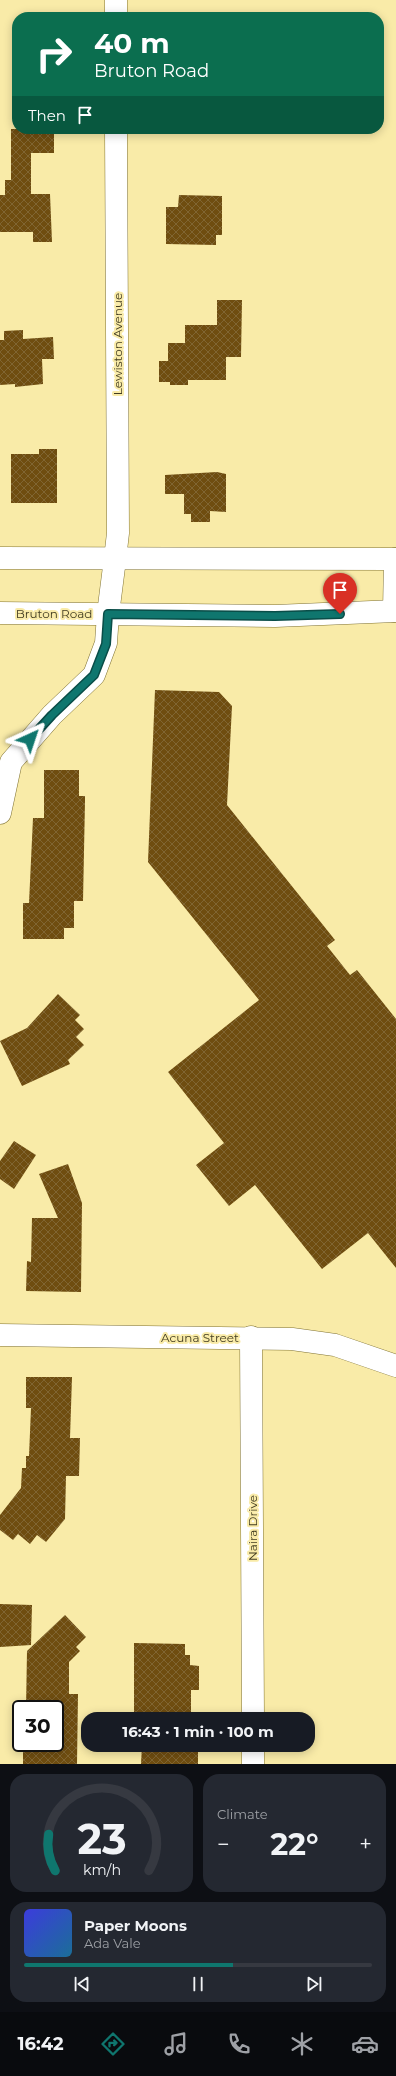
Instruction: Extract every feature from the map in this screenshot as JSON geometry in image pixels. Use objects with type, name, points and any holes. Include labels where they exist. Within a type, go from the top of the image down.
[{"type":"street","points":[[116,0],[116,12]]},
{"type":"street","name":"Lewiston Avenue","points":[[6,762],[94,675],[106,644],[108,614],[118,533],[116,134]]},
{"type":"street","points":[[0,558],[395,559],[395,611]]},
{"type":"street","name":"Bruton Road","points":[[0,613],[275,616],[395,611]]},
{"type":"street","points":[[0,813],[6,762]]},
{"type":"street","name":"Acuna Street","points":[[0,1335],[251,1338],[292,1340],[336,1345],[396,1366]]},
{"type":"street","name":"Naira Drive","points":[[251,1338],[253,1712]]},
{"type":"street","points":[[253,1752],[253,1764]]},
{"type":"building","points":[[11,129],[12,134],[54,134],[54,153],[31,153],[31,194],[50,194],[52,242],[33,242],[33,232],[0,232],[0,195],[5,195],[5,180],[11,180]]},
{"type":"building","points":[[179,195],[222,196],[222,235],[216,235],[216,245],[166,244],[166,207],[178,207]]},
{"type":"building","points":[[217,300],[242,300],[241,357],[226,357],[226,380],[188,380],[188,385],[170,385],[170,382],[159,382],[159,361],[168,361],[168,343],[185,343],[185,325],[217,325]]},
{"type":"building","points":[[23,330],[23,339],[53,337],[54,359],[42,359],[43,384],[15,387],[15,384],[0,385],[0,340],[4,340],[4,331]]},
{"type":"building","points":[[39,449],[57,449],[57,503],[11,503],[11,454],[39,454]]},
{"type":"building","points":[[217,472],[226,474],[226,512],[210,511],[210,522],[191,522],[191,514],[184,514],[184,494],[165,494],[165,475]]},
{"type":"building","points":[[155,690],[219,692],[232,706],[227,805],[335,940],[327,946],[350,975],[357,970],[396,1019],[396,1268],[368,1233],[322,1269],[255,1185],[229,1206],[196,1165],[224,1143],[168,1072],[259,1000],[148,862]]},
{"type":"building","points":[[44,770],[79,770],[79,796],[85,796],[83,901],[74,901],[74,928],[64,928],[64,939],[23,939],[23,903],[29,903],[33,818],[44,818]]},
{"type":"building","points":[[58,994],[80,1015],[75,1020],[84,1029],[76,1037],[84,1045],[68,1060],[70,1064],[22,1086],[0,1041],[27,1028]]},
{"type":"building","points":[[14,1141],[36,1155],[14,1189],[0,1179],[0,1161]]},
{"type":"building","points":[[68,1164],[82,1203],[81,1292],[26,1291],[27,1261],[31,1262],[32,1218],[58,1218],[39,1174]]},
{"type":"building","points":[[26,1377],[72,1377],[70,1438],[80,1438],[79,1476],[66,1476],[65,1519],[46,1542],[37,1535],[30,1544],[18,1534],[13,1540],[0,1530],[0,1515],[21,1488],[22,1468],[26,1468],[26,1456],[29,1456],[31,1408],[26,1408]]},
{"type":"building","points":[[0,1604],[32,1605],[31,1645],[0,1647]]},
{"type":"building","points":[[65,1615],[86,1637],[76,1647],[80,1651],[69,1662],[69,1694],[78,1694],[77,1764],[23,1764],[23,1752],[64,1752],[64,1700],[26,1700],[27,1651]]},
{"type":"building","points":[[134,1643],[185,1644],[185,1655],[190,1655],[190,1665],[199,1666],[199,1690],[191,1690],[191,1712],[134,1712]]},
{"type":"building","points":[[142,1752],[198,1752],[198,1764],[141,1764]]},
{"type":"route","points":[[30,739],[52,715],[94,675],[106,644],[108,614],[275,616],[340,614]]}]
